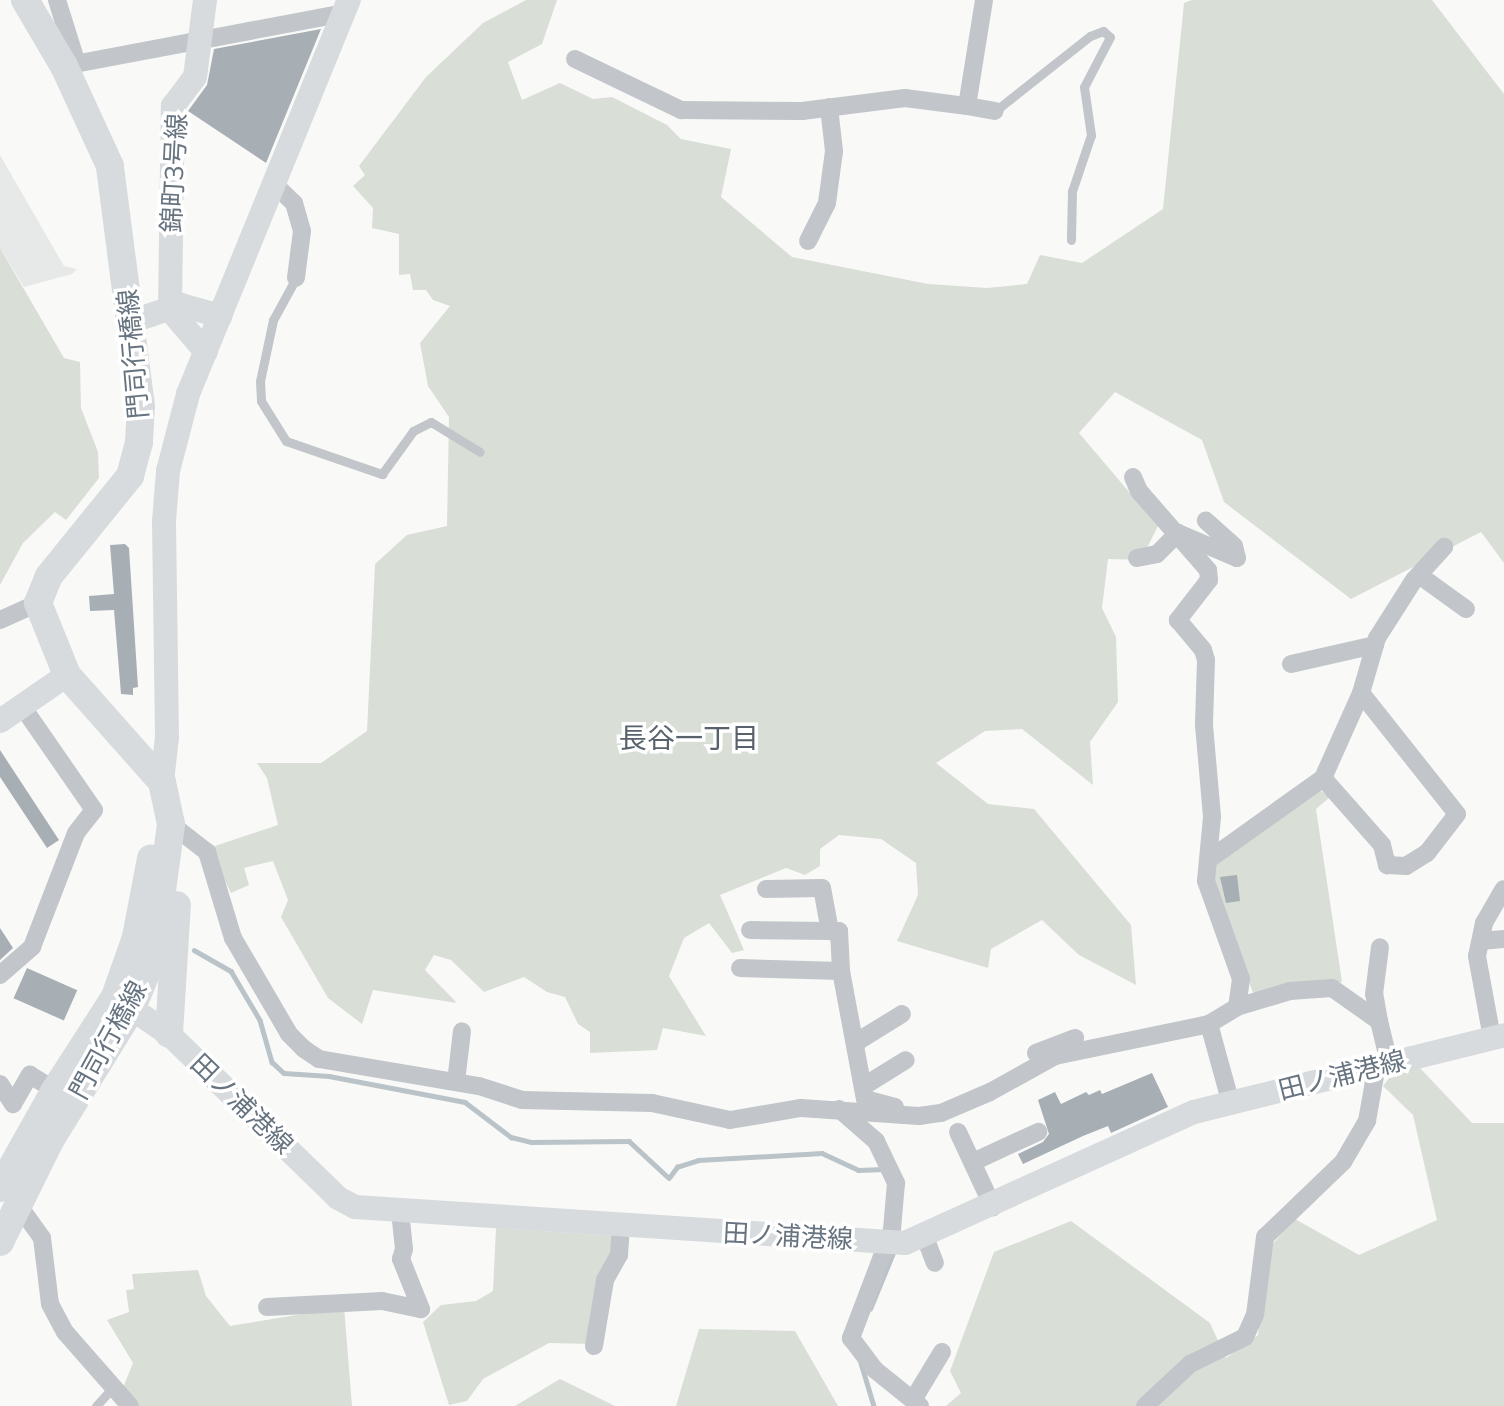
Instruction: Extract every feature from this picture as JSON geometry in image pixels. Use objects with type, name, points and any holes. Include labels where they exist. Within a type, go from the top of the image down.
[{"type":"main road","name":"門司行橋線","points":[[6,1192],[153,956],[171,835],[162,782],[67,675],[38,603],[49,576],[130,476],[139,442],[141,406],[110,166],[71,65],[25,0]]},
{"type":"main road","name":"錦町3号線","points":[[170,310],[173,106],[195,77],[205,0]]},
{"type":"main road","points":[[162,782],[167,737],[164,521],[168,471],[188,394],[346,6]]},
{"type":"main road","points":[[132,321],[181,305],[220,316]]},
{"type":"main road","points":[[170,310],[206,352]]},
{"type":"main road","points":[[0,721],[67,675]]},
{"type":"main road","name":"門司行橋線","points":[[0,1242],[6,1192],[55,1090],[123,1002],[149,877],[162,782]]},
{"type":"main road","points":[[169,1034],[178,916],[171,835]]},
{"type":"main road","name":"田ノ浦港線","points":[[123,1002],[169,1034],[338,1198],[355,1208],[905,1243],[993,1207],[1163,1126],[1230,1100],[1383,1064],[1497,1027]]},
{"type":"street","points":[[57,0],[71,65],[201,40],[346,6]]},
{"type":"street","points":[[967,106],[984,0]]},
{"type":"street","points":[[575,59],[681,110],[829,107],[905,98],[995,111]]},
{"type":"street","points":[[808,242],[827,203],[834,152],[829,107]]},
{"type":"street","points":[[273,183],[294,203],[302,231],[296,278]]},
{"type":"street","points":[[1133,477],[1139,491],[1204,563],[1209,580],[1178,620],[1203,650],[1206,660],[1204,725],[1211,858],[1206,881],[1241,979],[1237,1007]]},
{"type":"street","points":[[1178,533],[1237,558],[1234,546],[1206,521]]},
{"type":"street","points":[[1137,558],[1157,554],[1178,533]]},
{"type":"street","points":[[1211,858],[1323,778],[1362,693],[1375,645],[1419,575],[1444,547]]},
{"type":"street","points":[[1419,575],[1466,609]]},
{"type":"street","points":[[0,620],[38,603]]},
{"type":"street","points":[[1291,664],[1375,645]]},
{"type":"street","points":[[1323,778],[1382,845],[1388,865],[1406,866],[1427,853],[1457,814],[1362,693]]},
{"type":"street","points":[[0,975],[32,947],[76,833],[94,810],[22,706]]},
{"type":"street","points":[[171,835],[207,852],[233,938],[289,1034],[304,1049],[319,1059],[456,1082],[522,1100],[652,1103],[730,1119],[801,1108],[901,1115],[942,1113],[1055,1056],[1209,1024],[1237,1007],[1290,991],[1332,988],[1380,1021]]},
{"type":"street","points":[[766,889],[822,888],[830,930]]},
{"type":"street","points":[[1497,1027],[1477,956],[1484,923],[1504,889]]},
{"type":"street","points":[[750,930],[839,932],[841,971],[865,1098],[894,1106],[901,1115]]},
{"type":"street","points":[[1481,941],[1504,939]]},
{"type":"street","points":[[1145,1406],[1190,1364],[1245,1337],[1255,1315],[1265,1237],[1343,1162],[1367,1121],[1383,1064],[1380,1021],[1374,994],[1380,947]]},
{"type":"street","points":[[740,968],[841,971]]},
{"type":"street","points":[[855,1043],[902,1014]]},
{"type":"street","points":[[1209,1024],[1230,1100]]},
{"type":"street","points":[[456,1082],[463,1031]]},
{"type":"street","points":[[990,1091],[989,1086],[1042,1049],[1075,1038]]},
{"type":"street","points":[[864,1086],[906,1060]]},
{"type":"street","points":[[0,1084],[13,1104],[30,1075],[55,1090]]},
{"type":"street","points":[[839,1109],[876,1141],[896,1183],[889,1241],[851,1338],[874,1369],[917,1403],[943,1352]]},
{"type":"street","points":[[958,1132],[993,1207]]},
{"type":"street","points":[[973,1162],[1038,1132]]},
{"type":"street","points":[[6,1192],[41,1238],[55,1313],[65,1332],[130,1406]]},
{"type":"street","points":[[267,1307],[382,1301],[421,1309],[401,1259],[404,1249],[400,1210]]},
{"type":"street","points":[[594,1346],[605,1280],[619,1255],[621,1226]]},
{"type":"street","points":[[928,1245],[935,1263]]},
{"type":"lane","points":[[995,111],[1090,36],[1103,31],[1110,37],[1084,87],[1091,135],[1072,191],[1071,240]]},
{"type":"lane","points":[[296,278],[273,320],[260,381],[261,401],[286,441],[382,474],[413,430],[431,422],[480,452]]},
{"type":"lane","points":[[96,1406],[113,1387]]},
{"type":"shaded area","points":[[526,0],[557,0],[542,44],[508,62],[522,100],[560,83],[593,99],[612,97],[667,125],[681,139],[731,149],[721,197],[792,257],[928,284],[987,288],[1027,284],[1040,255],[1082,263],[1163,209],[1184,3],[1192,0],[1432,0],[1504,94],[1504,563],[1481,532],[1351,599],[1224,502],[1202,440],[1115,392],[1079,433],[1158,526],[1141,560],[1108,559],[1102,608],[1116,637],[1118,702],[1090,742],[1093,785],[1022,729],[985,731],[936,763],[988,804],[1034,809],[1131,925],[1136,985],[1079,955],[1042,920],[991,949],[988,968],[897,941],[918,895],[916,863],[881,839],[839,835],[820,849],[820,866],[805,875],[786,868],[720,895],[744,950],[732,953],[709,923],[684,938],[669,976],[706,1036],[663,1028],[657,1050],[590,1053],[590,1032],[578,1024],[565,997],[547,992],[524,977],[484,992],[451,960],[434,955],[425,970],[457,1003],[373,990],[362,1024],[328,998],[281,917],[288,900],[273,861],[244,868],[249,885],[231,893],[209,848],[278,825],[267,778],[257,763],[321,763],[367,731],[375,564],[407,535],[447,526],[449,417],[428,386],[420,343],[450,306],[433,300],[426,290],[413,290],[410,274],[399,275],[399,234],[372,228],[373,208],[353,186],[365,175],[359,166],[426,77],[483,23]]},
{"type":"shaded area","points":[[0,155],[64,266],[77,269],[72,274],[24,287],[0,248]]},
{"type":"shaded area","points":[[0,248],[64,358],[80,362],[81,408],[98,452],[99,478],[66,520],[55,512],[23,543],[0,585]]},
{"type":"shaded area","points":[[1318,789],[1330,797],[1316,809],[1342,982],[1253,993],[1212,877],[1215,861]]},
{"type":"shaded area","points":[[1420,1068],[1472,1123],[1504,1123],[1504,1406],[946,1406],[961,1393],[950,1371],[994,1252],[1071,1221],[1210,1323],[1226,1358],[1258,1335],[1267,1250],[1295,1219],[1359,1255],[1437,1220],[1413,1115],[1383,1086],[1392,1074]]},
{"type":"shaded area","points":[[496,1228],[617,1236],[592,1344],[549,1343],[483,1379],[467,1401],[449,1405],[423,1322],[441,1305],[476,1301],[493,1291]]},
{"type":"shaded area","points":[[198,1270],[206,1296],[230,1326],[344,1307],[352,1406],[136,1406],[122,1390],[133,1363],[107,1320],[129,1312],[126,1290],[134,1289],[132,1274]]},
{"type":"shaded area","points":[[699,1329],[795,1331],[838,1406],[676,1406]]},
{"type":"shaded area","points":[[560,1379],[615,1406],[515,1406]]},
{"type":"building","points":[[321,29],[266,163],[188,111],[207,85],[214,49]]},
{"type":"building","points":[[125,544],[129,548],[138,687],[133,688],[133,695],[121,694],[114,610],[90,611],[89,596],[114,594],[110,545]]},
{"type":"building","points":[[0,750],[59,840],[47,848],[0,777]]},
{"type":"building","points":[[1237,875],[1240,901],[1226,903],[1220,877]]},
{"type":"building","points":[[0,928],[13,948],[0,960]]},
{"type":"building","points":[[27,968],[77,990],[64,1021],[14,998]]},
{"type":"building","points":[[1152,1073],[1168,1107],[1111,1133],[1108,1126],[1023,1164],[1018,1154],[1043,1142],[1049,1134],[1038,1100],[1055,1092],[1061,1104],[1086,1092],[1089,1095],[1100,1090],[1102,1094]]},
{"type":"waterway","points":[[194,950],[231,971],[260,1020],[272,1062],[284,1073],[329,1076],[465,1102],[511,1137],[531,1142],[629,1141],[669,1178],[677,1167],[698,1160],[822,1153],[858,1170],[884,1169]]},
{"type":"waterway","points":[[870,1309],[893,1253]]},
{"type":"waterway","points":[[861,1363],[874,1406]]},
{"type":"district","name":"長谷一丁目","points":[[689,738]]}]
